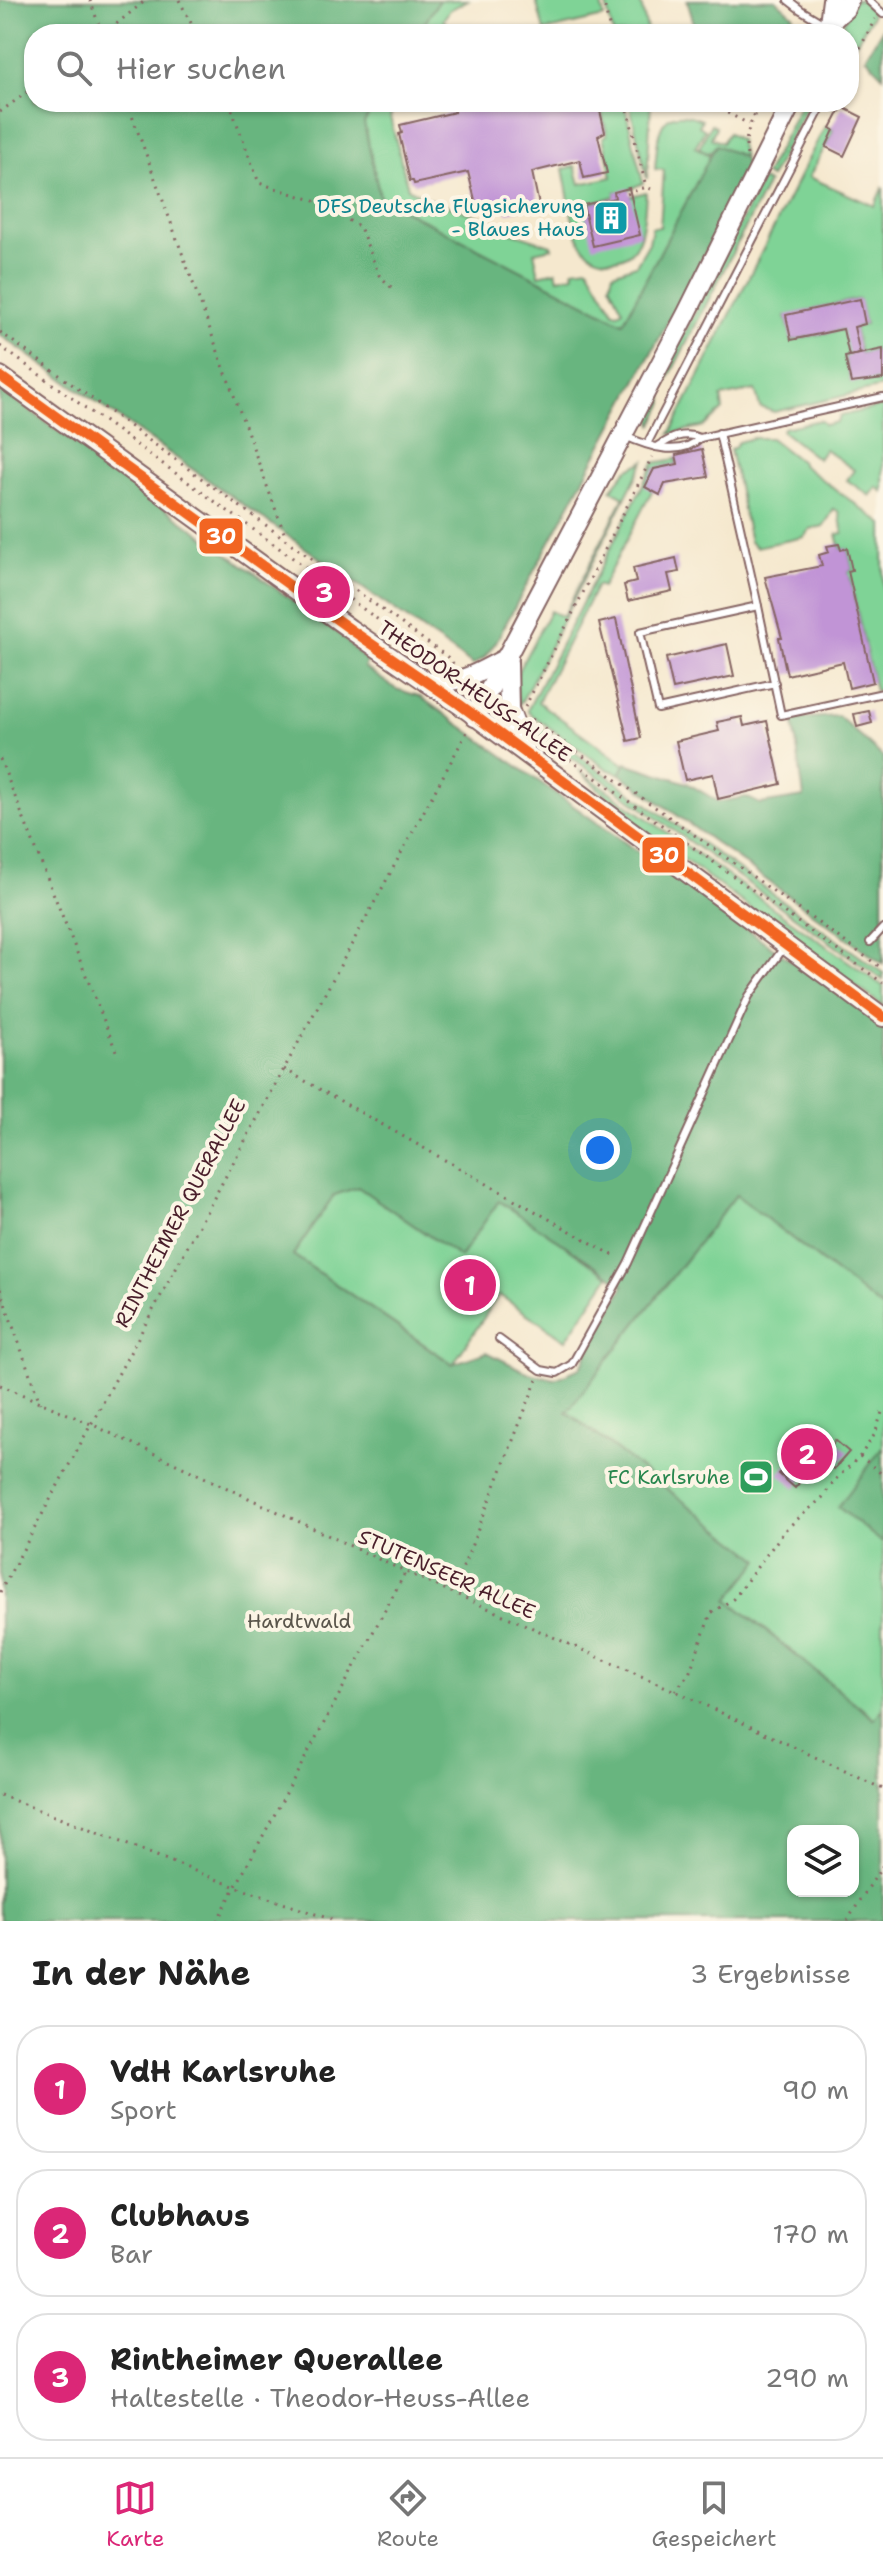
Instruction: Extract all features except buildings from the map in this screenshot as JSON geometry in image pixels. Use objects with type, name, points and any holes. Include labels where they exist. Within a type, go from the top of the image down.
[{"type":"main road","points":[[831,24],[832,0]]},
{"type":"main road","points":[[834,24],[849,0]]},
{"type":"main road","points":[[472,723],[687,313],[787,112]]},
{"type":"main road","name":"THEODOR-HEUSS-ALLEE","points":[[0,376],[427,682],[472,723],[527,756],[883,1017]]},
{"type":"main road","points":[[427,682],[463,679],[508,657]]},
{"type":"main road","points":[[508,657],[509,709],[527,756]]},
{"type":"lane","points":[[788,0],[824,24]]},
{"type":"lane","points":[[868,0],[881,12]]},
{"type":"lane","points":[[647,444],[819,112]]},
{"type":"lane","points":[[621,435],[657,447],[680,448],[719,433],[883,397]]},
{"type":"lane","points":[[719,433],[781,715],[883,693]]},
{"type":"lane","points":[[657,447],[672,438],[689,434],[700,438]]},
{"type":"lane","points":[[758,606],[640,632],[658,709],[775,683]]},
{"type":"lane","points":[[870,942],[883,928]]},
{"type":"lane","points":[[499,1339],[541,1370],[557,1373],[572,1364],[628,1263],[749,996],[786,946]]},
{"type":"path","points":[[90,0],[99,24]]},
{"type":"path","points":[[116,24],[146,0]]},
{"type":"path","points":[[179,0],[192,24]]},
{"type":"path","points":[[603,0],[609,24]]},
{"type":"path","points":[[859,45],[881,12]]},
{"type":"path","points":[[0,112],[24,94]]},
{"type":"path","points":[[131,112],[286,538]]},
{"type":"path","points":[[233,112],[259,183],[313,200],[360,227],[379,275],[392,288]]},
{"type":"path","points":[[627,194],[648,188],[629,112]]},
{"type":"path","points":[[725,112],[750,125]]},
{"type":"path","points":[[747,135],[756,112]]},
{"type":"path","points":[[0,332],[444,654]]},
{"type":"path","points":[[0,346],[463,679]]},
{"type":"path","points":[[338,600],[349,585]]},
{"type":"path","points":[[529,718],[883,969]]},
{"type":"path","name":"RINTHEIMER QUERALLEE","points":[[0,1592],[472,723]]},
{"type":"path","points":[[531,731],[883,983]]},
{"type":"path","points":[[0,759],[118,1056]]},
{"type":"path","points":[[284,1069],[628,1263]]},
{"type":"path","points":[[0,1289],[40,1403]]},
{"type":"path","points":[[454,1592],[541,1370]]},
{"type":"path","name":"STUTENSEER ALLEE","points":[[0,1385],[91,1424],[406,1572],[675,1691],[883,1789]]},
{"type":"path","points":[[675,1691],[689,1674],[711,1613],[733,1599],[786,1529],[822,1498],[835,1480],[860,1456],[875,1434],[883,1409]]},
{"type":"path","points":[[860,1456],[883,1475]]},
{"type":"path","points":[[217,1921],[406,1572]]},
{"type":"path","points":[[0,1795],[236,1887],[336,1921]]},
{"type":"path","points":[[847,1921],[883,1865]]},
{"type":"green space","points":[[0,0],[439,0],[424,24],[24,24],[24,112],[370,112],[364,123],[380,198],[623,323],[716,145],[743,157],[748,173],[496,642],[484,658],[473,665],[0,335]]},
{"type":"green space","points":[[439,0],[468,0],[450,10],[443,20],[445,24],[424,24]]},
{"type":"green space","points":[[536,0],[600,0],[604,17],[574,24],[542,24]]},
{"type":"green space","points":[[605,0],[640,0],[646,24],[611,24]]},
{"type":"green space","points":[[687,0],[776,0],[794,16],[792,24],[694,24]]},
{"type":"green space","points":[[854,0],[861,0],[871,11],[872,16],[859,38],[859,24],[843,24]]},
{"type":"green space","points":[[883,28],[883,76],[865,57]]},
{"type":"green space","points":[[370,112],[393,112],[390,117],[408,188],[426,198],[492,221],[492,226],[551,245],[552,248],[534,252],[539,275],[556,271],[558,278],[574,275],[573,269],[588,267],[614,312],[618,313],[623,310],[610,284],[613,273],[636,265],[649,243],[652,227],[660,227],[664,170],[655,169],[659,134],[668,118],[687,115],[702,120],[699,126],[705,130],[695,147],[711,156],[623,324],[380,198],[363,123]]},
{"type":"green space","points":[[602,112],[626,112],[643,183],[587,205],[596,242],[635,232],[627,197],[646,192],[643,226],[636,246],[629,254],[607,259],[592,254],[581,243],[572,217],[563,169],[575,166],[580,184],[612,177],[603,137],[607,135]]},
{"type":"green space","points":[[631,112],[650,112],[647,179]]},
{"type":"green space","points":[[797,112],[804,112],[770,178],[765,175]]},
{"type":"green space","points":[[711,124],[716,127],[711,138],[722,143],[728,133],[739,140],[743,157],[716,146],[709,153],[699,148]]},
{"type":"green space","points":[[825,126],[834,130],[809,177],[874,206],[883,187],[883,349],[860,354],[854,327],[865,324],[859,299],[786,316],[792,340],[848,328],[854,355],[845,358],[851,382],[883,379],[883,387],[774,412],[760,407],[755,390],[721,397],[723,410],[704,426],[670,434]]},
{"type":"green space","points":[[762,180],[768,183],[661,393],[664,403],[653,424],[649,414],[651,400]]},
{"type":"green space","name":"Hardtwald","points":[[0,389],[339,634],[367,662],[364,667],[396,689],[419,696],[883,1026],[883,1309],[736,1195],[567,1412],[760,1560],[728,1600],[874,1719],[883,1709],[883,1921],[0,1921]],"holes":[[[358,1187],[460,1257],[499,1201],[624,1285],[580,1368],[555,1379],[528,1373],[487,1352],[452,1364],[293,1255],[334,1195]]]},
{"type":"green space","points":[[883,406],[883,492],[877,487],[870,496],[847,480],[854,470],[825,449],[818,459],[782,431],[783,428],[820,420],[825,425],[837,422],[840,416]]},
{"type":"green space","points":[[770,438],[883,524],[883,689],[875,691],[848,571],[852,570],[847,549],[841,550],[837,534],[843,533],[839,512],[834,509],[824,526],[810,529],[804,537],[756,547],[750,542],[730,449],[738,442]]},
{"type":"green space","points":[[676,459],[677,464],[654,469],[652,491],[602,587],[597,585],[538,702],[625,765],[620,774],[607,769],[528,709],[654,463]]},
{"type":"green space","points":[[644,461],[518,705],[516,677],[519,669],[550,611],[563,617],[624,497],[611,490],[627,470]]},
{"type":"green space","points":[[838,716],[883,757],[883,964],[620,774],[626,763],[687,783],[719,802],[746,797],[760,804],[804,797],[793,719]]},
{"type":"green space","points":[[535,724],[883,973],[883,980],[532,729],[531,725]]},
{"type":"green space","points":[[579,770],[883,986],[883,1006],[633,822]]},
{"type":"green space","points":[[358,1187],[460,1257],[499,1200],[609,1276],[566,1340],[499,1295],[453,1364],[293,1255],[334,1195]]},
{"type":"green space","name":"FC Karlsruhe","points":[[736,1195],[883,1309],[883,1447],[839,1507],[883,1543],[883,1709],[875,1719],[728,1600],[759,1561],[567,1412]]},
{"type":"green space","points":[[883,1447],[883,1543],[838,1507]]},
{"type":"transit line","name":"30","points":[[0,376],[459,704],[883,1017]]},
{"type":"place","name":"DFS Deutsche Flugsicherung - Blaues Haus","points":[[611,218]]},
{"type":"place","name":"Rintheimer Querallee","points":[[324,592]]},
{"type":"place","name":"VdH Karlsruhe","points":[[470,1285]]},
{"type":"place","name":"Clubhaus","points":[[807,1454]]},
{"type":"place","name":"FC Karlsruhe","points":[[756,1477]]}]
